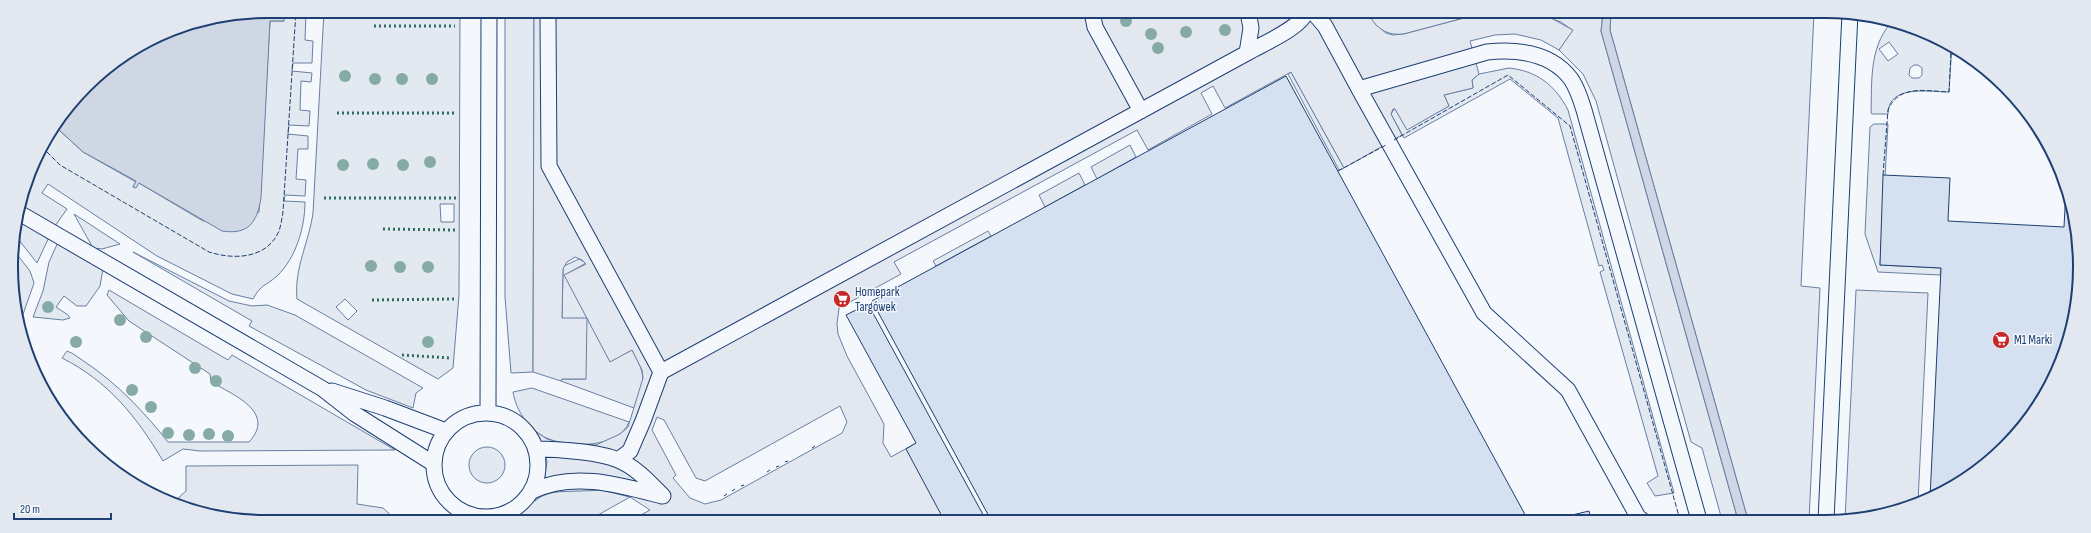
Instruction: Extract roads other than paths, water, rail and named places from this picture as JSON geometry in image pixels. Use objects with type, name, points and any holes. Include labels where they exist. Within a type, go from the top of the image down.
[{"type":"lane","points":[[488,412],[489,18]]},
{"type":"lane","points":[[548,18],[549,166],[661,372]]},
{"type":"lane","points":[[1093,18],[1095,27],[1141,111]]},
{"type":"lane","points":[[1247,53],[1251,28],[1249,18]]},
{"type":"lane","points":[[618,460],[630,451],[644,421],[661,372],[1247,53],[1296,25],[1304,18]]},
{"type":"lane","points":[[1318,18],[1325,26],[1484,313],[1568,390],[1637,515]]},
{"type":"lane","points":[[1826,515],[1850,20]]},
{"type":"lane","points":[[1359,89],[1487,52],[1502,50],[1527,53],[1547,59],[1559,67],[1571,79],[1584,110],[1698,515]]},
{"type":"lane","points":[[23,215],[323,389],[356,414],[434,464]]},
{"type":"lane","points":[[323,389],[385,408],[446,431]]},
{"type":"lane","points":[[471,515],[448,501],[438,487],[434,464],[435,452],[440,438],[446,431],[465,417],[488,412],[499,414],[518,423],[532,440],[536,449],[538,463],[537,478],[532,491],[520,505],[496,515]]},
{"type":"lane","points":[[532,491],[544,485],[589,481],[614,483],[663,496],[642,475],[618,460],[593,454],[536,449]]},
{"type":"place","name":"Homepark Targówek","points":[[842,299]]},
{"type":"place","name":"M1 Marki","points":[[2001,340]]}]
